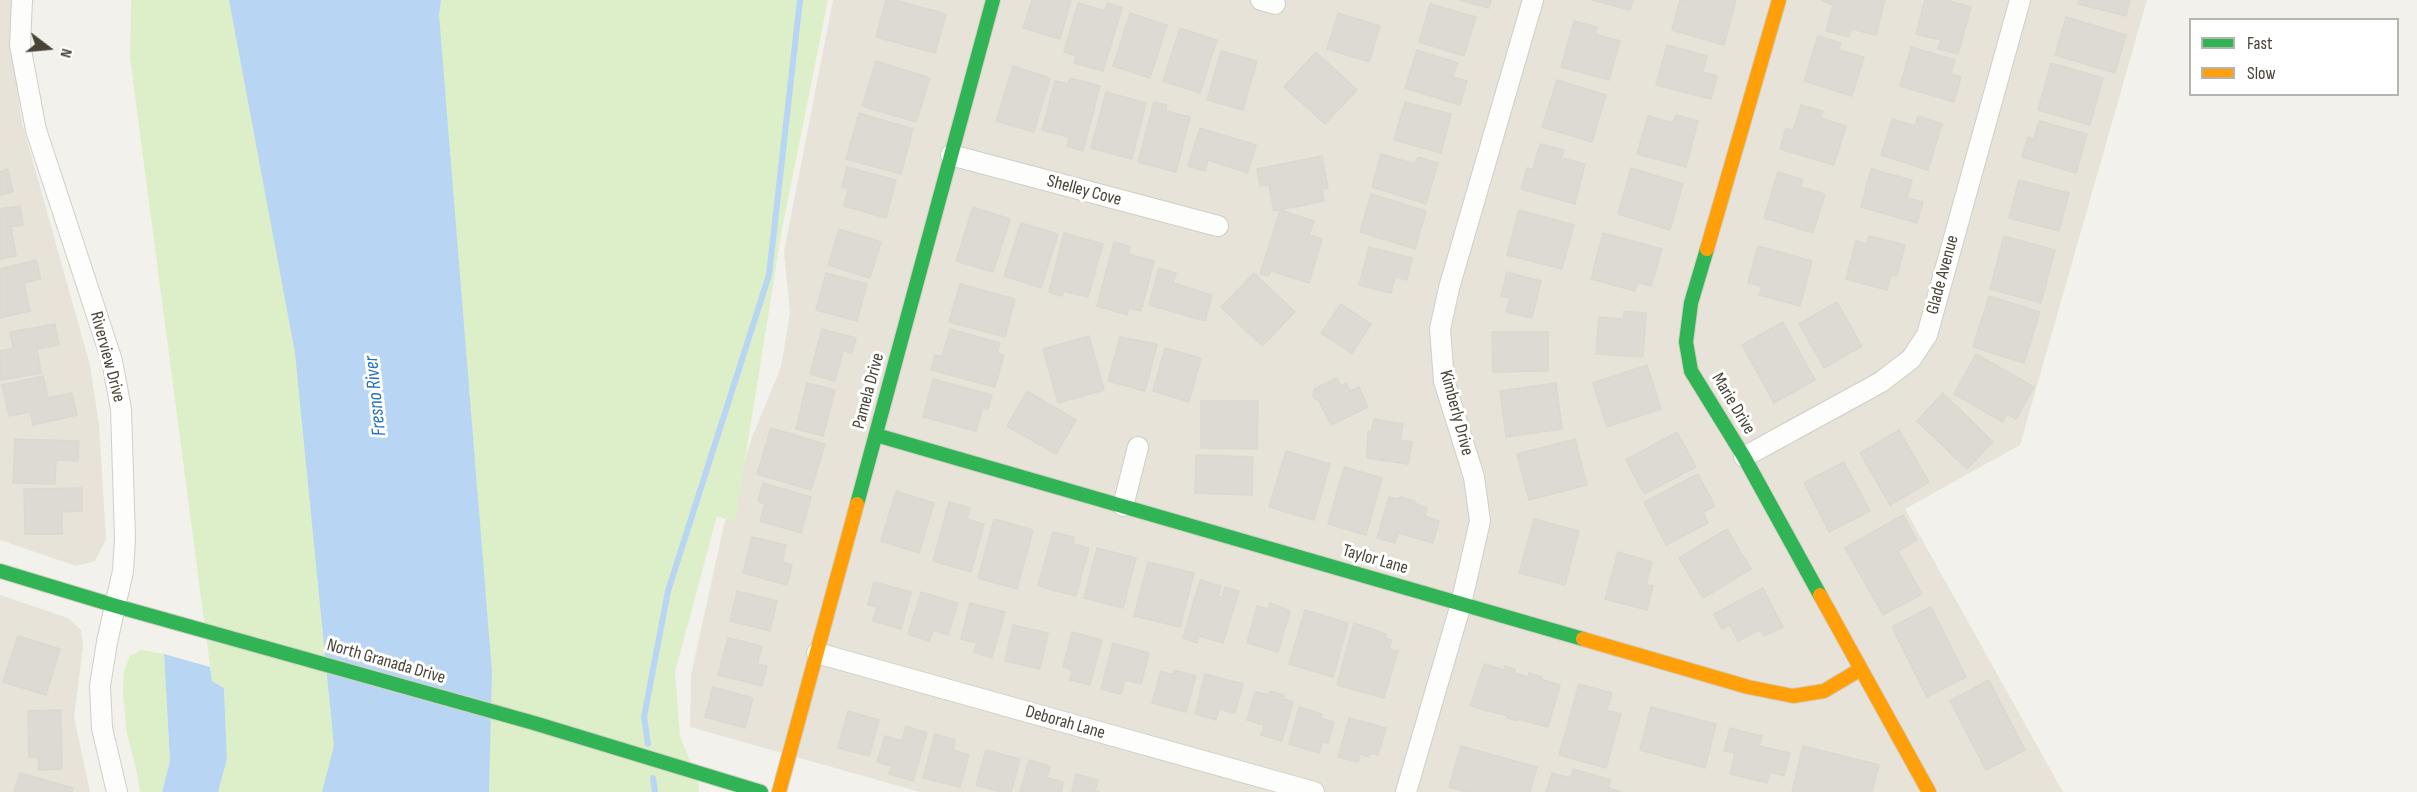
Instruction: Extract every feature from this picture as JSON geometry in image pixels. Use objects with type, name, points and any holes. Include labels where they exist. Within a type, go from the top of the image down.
[{"type":"street","name":"Riverview Drive","points":[[22,0],[20,45],[36,130],[112,361],[121,409],[125,539],[123,571],[100,686],[102,728],[117,792]]},
{"type":"street","name":"Pamela Drive","points":[[779,792],[993,0]]},
{"type":"street","name":"Kimberly Drive","points":[[1406,792],[1461,604],[1480,521],[1474,477],[1444,381],[1440,329],[1449,288],[1533,0]]},
{"type":"street","name":"Marie Drive","points":[[1779,0],[1691,303],[1686,342],[1691,371],[1744,457],[1929,792]]},
{"type":"street","name":"Glade Avenue","points":[[1744,457],[1881,382],[1911,359],[1927,336],[2020,0]]},
{"type":"street","name":"Shelley Cove","points":[[951,155],[1218,226]]},
{"type":"street","name":"Taylor Lane","points":[[876,435],[1748,687],[1793,696],[1824,692],[1861,669]]},
{"type":"street","points":[[1123,507],[1138,447]]},
{"type":"street","name":"North Granada Drive","points":[[0,571],[116,606],[534,723],[761,792]]},
{"type":"street","name":"Deborah Lane","points":[[817,653],[1314,792]]},
{"type":"shaded area","points":[[0,0],[12,0],[11,41],[22,123],[90,365],[99,425],[106,539],[95,561],[76,566],[0,540]]},
{"type":"shaded area","points":[[833,0],[2147,0],[2020,445],[1905,509],[2063,792],[920,792],[690,727],[691,675],[724,525],[753,435],[781,367],[790,313],[784,252]]},
{"type":"shaded area","points":[[0,595],[68,618],[81,630],[83,646],[74,717],[90,792],[0,792]]},
{"type":"green space","points":[[131,0],[828,0],[782,229],[735,522],[717,516],[675,672],[680,736],[699,784],[698,792],[218,792],[227,759],[224,688],[212,681],[130,58]]},
{"type":"green space","points":[[141,650],[164,654],[170,761],[162,792],[140,792],[127,734],[123,694],[124,671],[130,656]]},
{"type":"water","name":"Fresno River","points":[[229,0],[441,0],[439,15],[492,672],[489,792],[322,792],[334,746],[295,353]]},
{"type":"water","points":[[164,654],[210,667],[212,681],[224,688],[227,759],[218,792],[162,792],[170,761]]},
{"type":"building","points":[[886,0],[894,0],[946,14],[935,53],[876,37]]},
{"type":"building","points":[[1032,0],[1071,0],[1060,39],[1023,28]]},
{"type":"building","points":[[1459,0],[1491,0],[1489,8]]},
{"type":"building","points":[[1592,0],[1633,0],[1630,10]]},
{"type":"building","points":[[1680,0],[1736,0],[1724,45],[1672,30]]},
{"type":"building","points":[[1821,0],[1885,0],[1876,35],[1851,29],[1849,37],[1826,31],[1833,5]]},
{"type":"building","points":[[1925,0],[1946,0],[1971,7],[1958,54],[1938,49],[1941,40],[1916,34]]},
{"type":"building","points":[[2079,0],[2130,0],[2126,16],[2078,4]]},
{"type":"building","points":[[1078,3],[1105,11],[1107,3],[1122,8],[1103,71],[1074,63],[1076,56],[1064,52]]},
{"type":"building","points":[[1430,4],[1476,17],[1464,56],[1419,42]]},
{"type":"building","points":[[1130,13],[1167,25],[1150,78],[1113,66]]},
{"type":"building","points":[[1338,13],[1380,26],[1369,62],[1327,49]]},
{"type":"building","points":[[2066,17],[2126,35],[2115,73],[2055,55]]},
{"type":"building","points":[[1574,21],[1597,27],[1595,34],[1620,41],[1609,80],[1561,67]]},
{"type":"building","points":[[1180,28],[1217,40],[1200,93],[1163,81]]},
{"type":"building","points":[[1818,36],[1841,43],[1839,50],[1864,57],[1852,96],[1804,81]]},
{"type":"building","points":[[1667,45],[1707,56],[1703,72],[1717,76],[1711,99],[1656,85]]},
{"type":"building","points":[[1911,47],[1955,60],[1951,74],[1961,77],[1954,102],[1900,86]]},
{"type":"building","points":[[1417,50],[1458,63],[1453,77],[1467,81],[1460,105],[1405,88]]},
{"type":"building","points":[[1221,51],[1257,61],[1243,110],[1207,100]]},
{"type":"building","points":[[1316,52],[1357,90],[1325,124],[1284,87]]},
{"type":"building","points":[[876,61],[930,78],[916,122],[862,106]]},
{"type":"building","points":[[2051,63],[2103,78],[2090,125],[2038,110]]},
{"type":"building","points":[[1013,66],[1050,78],[1034,132],[996,121]]},
{"type":"building","points":[[1070,78],[1100,86],[1083,151],[1067,146],[1069,137],[1042,130],[1055,81],[1068,84]]},
{"type":"building","points":[[1557,80],[1606,95],[1592,142],[1542,127]]},
{"type":"building","points":[[1106,92],[1146,103],[1132,159],[1091,148]]},
{"type":"building","points":[[1154,102],[1167,105],[1166,111],[1190,117],[1176,172],[1138,162]]},
{"type":"building","points":[[1405,102],[1451,114],[1441,153],[1394,140]]},
{"type":"building","points":[[1801,105],[1823,111],[1820,118],[1846,126],[1834,165],[1780,149],[1786,128],[1793,131]]},
{"type":"building","points":[[859,113],[913,129],[901,174],[846,159]]},
{"type":"building","points":[[1676,115],[1698,121],[1686,167],[1637,154],[1648,116],[1673,123]]},
{"type":"building","points":[[1918,116],[1942,124],[1928,170],[1881,155],[1892,119],[1915,126]]},
{"type":"building","points":[[2039,121],[2087,134],[2076,173],[2022,157],[2028,137],[2034,139]]},
{"type":"building","points":[[1200,128],[1256,145],[1248,173],[1208,160],[1205,171],[1188,166]]},
{"type":"building","points":[[1540,144],[1564,150],[1561,158],[1585,164],[1575,204],[1521,189],[1527,168],[1533,169]]},
{"type":"building","points":[[1381,154],[1415,164],[1418,157],[1438,163],[1426,204],[1372,187]]},
{"type":"building","points":[[1322,156],[1328,188],[1322,189],[1324,201],[1274,211],[1269,185],[1260,186],[1257,169]]},
{"type":"building","points":[[847,167],[896,180],[886,218],[844,206],[848,189],[842,187]]},
{"type":"building","points":[[1631,168],[1683,184],[1670,230],[1618,214]]},
{"type":"building","points":[[8,169],[13,192],[0,195],[0,172]]},
{"type":"building","points":[[1871,169],[1912,180],[1907,198],[1923,202],[1917,223],[1861,207]]},
{"type":"building","points":[[1778,172],[1803,180],[1800,187],[1825,194],[1813,233],[1764,218]]},
{"type":"building","points":[[2019,180],[2069,193],[2059,231],[2009,218]]},
{"type":"building","points":[[1371,194],[1426,211],[1415,249],[1360,232]]},
{"type":"building","points":[[20,206],[23,225],[11,227],[16,256],[0,259],[0,209]]},
{"type":"building","points":[[973,207],[1010,219],[993,272],[956,261]]},
{"type":"building","points":[[1280,210],[1314,221],[1309,235],[1322,239],[1309,283],[1271,271],[1269,276],[1260,274]]},
{"type":"building","points":[[1519,210],[1574,225],[1562,269],[1507,255]]},
{"type":"building","points":[[1021,223],[1058,234],[1041,288],[1004,276]]},
{"type":"building","points":[[839,229],[881,242],[870,278],[828,265]]},
{"type":"building","points":[[1064,233],[1103,244],[1088,297],[1063,291],[1062,296],[1049,292]]},
{"type":"building","points":[[1603,233],[1662,249],[1651,286],[1638,282],[1635,291],[1591,279]]},
{"type":"building","points":[[1869,236],[1905,245],[1897,276],[1891,275],[1887,290],[1846,279],[1856,241],[1867,244]]},
{"type":"building","points":[[2004,236],[2055,250],[2041,303],[1990,289]]},
{"type":"building","points":[[1114,242],[1130,246],[1128,254],[1154,261],[1141,311],[1129,308],[1127,315],[1097,306]]},
{"type":"building","points":[[1758,246],[1812,261],[1800,306],[1759,295],[1762,286],[1748,283]]},
{"type":"building","points":[[1369,247],[1412,258],[1407,280],[1395,277],[1391,293],[1359,285]]},
{"type":"building","points":[[36,260],[41,279],[24,283],[30,311],[0,318],[0,269]]},
{"type":"building","points":[[1159,268],[1176,273],[1173,283],[1212,295],[1205,321],[1149,305]]},
{"type":"building","points":[[1507,272],[1541,281],[1532,318],[1506,312],[1510,298],[1501,296]]},
{"type":"building","points":[[826,273],[867,284],[857,321],[816,310]]},
{"type":"building","points":[[1254,273],[1295,312],[1262,346],[1221,307]]},
{"type":"building","points":[[960,284],[1015,299],[1005,337],[949,322]]},
{"type":"building","points":[[1989,296],[2040,312],[2024,363],[1973,347]]},
{"type":"building","points":[[1837,302],[1862,346],[1824,368],[1799,324]]},
{"type":"building","points":[[1341,304],[1371,324],[1352,353],[1321,333]]},
{"type":"building","points":[[1624,311],[1646,313],[1643,357],[1596,354],[1599,317],[1623,319]]},
{"type":"building","points":[[1783,322],[1815,380],[1774,403],[1742,345]]},
{"type":"building","points":[[55,324],[59,345],[37,349],[41,373],[1,380],[0,351],[13,348],[10,332]]},
{"type":"building","points":[[822,329],[856,338],[852,353],[843,351],[835,381],[810,374]]},
{"type":"building","points":[[950,329],[1000,343],[997,353],[1004,355],[995,387],[931,370],[935,355],[942,357]]},
{"type":"building","points":[[1492,332],[1548,332],[1548,371],[1493,372]]},
{"type":"building","points":[[1089,336],[1104,390],[1058,403],[1043,349]]},
{"type":"building","points":[[1120,337],[1157,344],[1145,391],[1108,381]]},
{"type":"building","points":[[1165,348],[1201,358],[1189,402],[1153,391]]},
{"type":"building","points":[[1976,354],[2034,387],[2016,419],[2007,414],[2003,422],[1954,394]]},
{"type":"building","points":[[1647,365],[1661,409],[1607,427],[1593,383]]},
{"type":"building","points":[[43,376],[48,398],[72,393],[77,415],[33,425],[30,412],[9,416],[2,385]]},
{"type":"building","points":[[1337,378],[1341,386],[1346,383],[1350,391],[1359,387],[1368,407],[1331,425],[1318,399],[1316,400],[1313,396],[1314,389]]},
{"type":"building","points":[[933,379],[992,395],[988,409],[983,407],[976,431],[923,417]]},
{"type":"building","points":[[807,383],[835,390],[823,436],[796,429]]},
{"type":"building","points":[[1556,383],[1562,429],[1506,437],[1500,391]]},
{"type":"building","points":[[1027,391],[1076,420],[1056,454],[1007,426]]},
{"type":"building","points":[[1943,393],[1993,442],[1967,469],[1917,421]]},
{"type":"building","points":[[1201,401],[1258,401],[1257,449],[1201,448]]},
{"type":"building","points":[[1374,419],[1403,424],[1400,440],[1412,442],[1408,464],[1367,458],[1368,431],[1371,432]]},
{"type":"building","points":[[771,428],[825,444],[811,490],[757,474]]},
{"type":"building","points":[[1899,430],[1929,482],[1890,505],[1860,453]]},
{"type":"building","points":[[1677,432],[1696,467],[1644,494],[1626,460]]},
{"type":"building","points":[[15,439],[79,441],[78,461],[56,460],[55,484],[13,483]]},
{"type":"building","points":[[1575,439],[1587,485],[1529,500],[1517,454]]},
{"type":"building","points":[[1286,451],[1330,464],[1314,520],[1269,507]]},
{"type":"building","points":[[1196,455],[1253,457],[1252,495],[1195,493]]},
{"type":"building","points":[[1844,462],[1870,511],[1829,532],[1804,483]]},
{"type":"building","points":[[1344,467],[1382,478],[1366,535],[1328,524]]},
{"type":"building","points":[[1698,474],[1715,506],[1703,512],[1708,523],[1666,545],[1644,502]]},
{"type":"building","points":[[763,483],[811,497],[801,533],[760,521],[765,504],[758,501]]},
{"type":"building","points":[[82,488],[82,511],[62,512],[62,534],[25,534],[24,489]]},
{"type":"building","points":[[896,491],[934,503],[919,553],[881,541]]},
{"type":"building","points":[[1389,497],[1415,501],[1414,503],[1427,508],[1425,516],[1439,521],[1433,543],[1398,533],[1395,543],[1377,538]]},
{"type":"building","points":[[949,502],[970,508],[967,519],[984,524],[971,572],[933,561]]},
{"type":"building","points":[[1903,515],[1917,540],[1898,551],[1922,594],[1883,615],[1845,548]]},
{"type":"building","points":[[994,519],[1033,530],[1017,589],[978,578]]},
{"type":"building","points":[[1534,519],[1579,531],[1565,585],[1519,573]]},
{"type":"building","points":[[1727,529],[1751,569],[1703,598],[1679,558]]},
{"type":"building","points":[[1053,532],[1074,537],[1073,544],[1089,548],[1076,596],[1038,586]]},
{"type":"building","points":[[752,537],[786,545],[782,562],[792,565],[787,585],[743,573]]},
{"type":"building","points":[[1097,548],[1136,558],[1123,608],[1084,598]]},
{"type":"building","points":[[1618,552],[1652,562],[1646,585],[1653,586],[1647,610],[1605,599]]},
{"type":"building","points":[[1148,562],[1194,573],[1180,627],[1134,616]]},
{"type":"building","points":[[1200,580],[1221,586],[1218,596],[1222,597],[1225,587],[1239,591],[1223,643],[1199,636],[1197,643],[1183,638]]},
{"type":"building","points":[[874,582],[911,592],[901,629],[873,621],[877,607],[868,605]]},
{"type":"building","points":[[1763,588],[1783,627],[1764,636],[1760,630],[1738,641],[1730,625],[1722,629],[1714,614]]},
{"type":"building","points":[[737,591],[777,601],[770,631],[730,621]]},
{"type":"building","points":[[921,592],[958,603],[948,635],[933,630],[929,641],[908,634]]},
{"type":"building","points":[[970,603],[1005,612],[992,658],[974,652],[977,643],[961,639]]},
{"type":"building","points":[[1270,603],[1290,611],[1278,652],[1247,643],[1257,606],[1268,609]]},
{"type":"building","points":[[1931,607],[1966,677],[1927,697],[1892,627]]},
{"type":"building","points":[[1305,610],[1348,623],[1333,677],[1289,664]]},
{"type":"building","points":[[1354,623],[1386,634],[1385,638],[1392,640],[1389,649],[1398,651],[1384,698],[1337,685]]},
{"type":"building","points":[[1013,625],[1048,633],[1040,669],[1005,661]]},
{"type":"building","points":[[1072,632],[1102,640],[1090,685],[1070,680],[1072,670],[1063,667]]},
{"type":"building","points":[[18,636],[60,649],[46,695],[3,682]]},
{"type":"building","points":[[728,638],[762,646],[757,664],[767,666],[762,686],[718,675]]},
{"type":"building","points":[[1113,643],[1149,653],[1141,684],[1125,680],[1121,694],[1101,689]]},
{"type":"building","points":[[1484,664],[1504,670],[1505,666],[1515,669],[1514,673],[1528,677],[1529,673],[1560,685],[1548,727],[1518,719],[1518,721],[1470,706]]},
{"type":"building","points":[[1174,670],[1196,676],[1186,712],[1152,703],[1161,671],[1173,675]]},
{"type":"building","points":[[1205,674],[1243,684],[1235,713],[1219,709],[1216,720],[1195,714]]},
{"type":"building","points":[[1989,680],[2025,750],[1986,770],[1950,701]]},
{"type":"building","points":[[1579,684],[1612,693],[1607,710],[1621,714],[1606,768],[1559,755]]},
{"type":"building","points":[[713,687],[753,698],[745,728],[705,717]]},
{"type":"building","points":[[1270,691],[1284,695],[1283,699],[1293,702],[1282,741],[1261,735],[1264,725],[1247,720],[1255,692],[1269,695]]},
{"type":"building","points":[[1299,707],[1322,714],[1320,718],[1334,722],[1328,743],[1322,742],[1319,753],[1289,744]]},
{"type":"building","points":[[1651,707],[1716,724],[1705,768],[1640,750]]},
{"type":"building","points":[[61,710],[62,769],[39,770],[38,757],[29,757],[28,711]]},
{"type":"building","points":[[848,711],[879,720],[869,756],[838,748]]},
{"type":"building","points":[[1349,718],[1386,728],[1378,755],[1370,753],[1369,757],[1360,754],[1358,762],[1338,757]]},
{"type":"building","points":[[906,726],[927,733],[913,781],[889,774],[892,766],[877,762],[885,736],[902,741]]},
{"type":"building","points":[[1730,728],[1762,736],[1759,746],[1790,753],[1784,776],[1770,772],[1767,783],[1730,774],[1735,753],[1724,751]]},
{"type":"building","points":[[935,734],[955,740],[953,750],[969,755],[960,787],[923,778]]},
{"type":"building","points":[[1461,746],[1537,767],[1530,792],[1467,792],[1449,787]]},
{"type":"building","points":[[1803,746],[1879,765],[1872,792],[1792,792]]},
{"type":"building","points":[[986,750],[1020,759],[1011,792],[1001,792],[976,785]]},
{"type":"building","points":[[1029,760],[1050,766],[1047,778],[1063,782],[1061,792],[1020,792]]},
{"type":"building","points":[[1573,769],[1611,780],[1608,788],[1622,792],[1546,792],[1552,773],[1571,778]]},
{"type":"building","points":[[20,773],[73,788],[72,792],[14,792]]},
{"type":"building","points":[[1076,774],[1098,780],[1095,791],[1099,792],[1072,792]]},
{"type":"waterway","points":[[648,744],[644,717],[668,591],[769,275],[800,0]]},
{"type":"waterway","points":[[653,778],[655,792]]},
{"type":"traffic: fast","points":[[857,504],[993,0]]},
{"type":"traffic: fast","points":[[1707,249],[1691,303],[1686,342],[1691,371],[1744,457],[1820,595]]},
{"type":"traffic: fast","points":[[876,435],[1583,639]]},
{"type":"traffic: fast","points":[[0,571],[116,606],[534,723],[761,792]]},
{"type":"traffic: slow","points":[[1707,249],[1779,0]]},
{"type":"traffic: slow","points":[[779,792],[857,504]]},
{"type":"traffic: slow","points":[[1820,595],[1929,792]]},
{"type":"traffic: slow","points":[[1583,639],[1748,687],[1793,696],[1824,691],[1861,669]]}]
